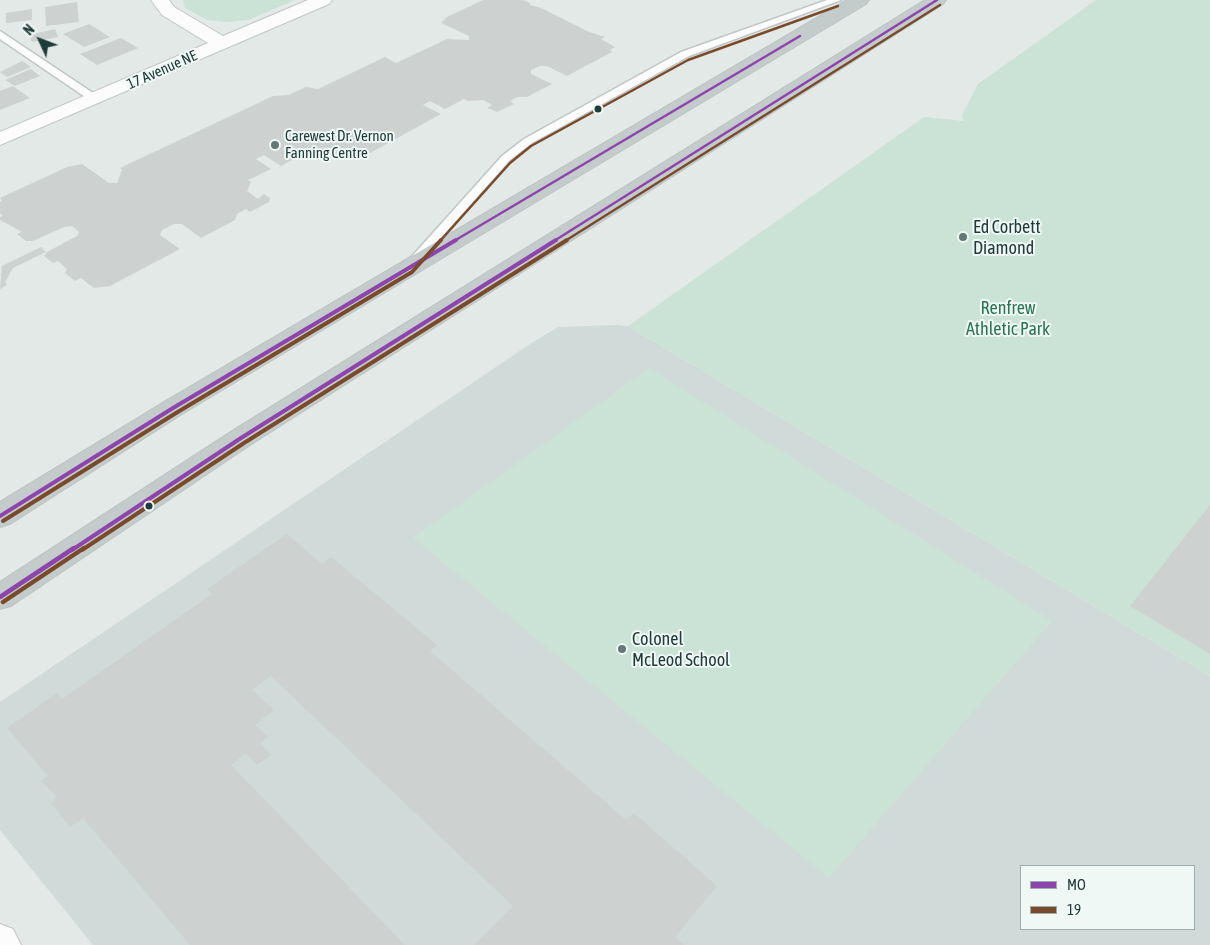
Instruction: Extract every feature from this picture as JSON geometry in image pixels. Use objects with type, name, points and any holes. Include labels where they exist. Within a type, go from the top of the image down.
[{"type":"highway","points":[[0,516],[174,408],[408,267],[860,0]]},
{"type":"highway","points":[[0,597],[240,438],[936,0]]},
{"type":"street","points":[[160,0],[168,12],[222,43]]},
{"type":"street","name":"17 Avenue NE","points":[[0,138],[323,0]]},
{"type":"lane","points":[[795,0],[811,9]]},
{"type":"lane","points":[[408,267],[506,158],[528,140],[686,54],[836,0]]},
{"type":"lane","points":[[0,34],[94,99]]},
{"type":"shaded area","name":"Colonel McLeod School","points":[[628,326],[1210,676],[1210,945],[93,945],[0,830],[0,702],[558,327]]},
{"type":"green space","points":[[183,0],[295,0],[248,20],[227,22],[207,20],[185,8]]},
{"type":"green space","name":"Renfrew Athletic Park","points":[[1096,0],[1210,0],[1210,676],[628,326],[924,117],[964,121],[962,115],[978,84]]},
{"type":"green space","points":[[649,368],[1052,621],[829,878],[413,538]]},
{"type":"building","name":"Carewest Dr. Vernon Fanning Centre","points":[[483,0],[523,0],[589,32],[605,37],[601,39],[615,47],[610,50],[612,52],[567,76],[547,66],[540,66],[531,70],[531,74],[552,84],[527,97],[518,97],[510,101],[514,104],[497,112],[487,108],[492,105],[483,100],[468,101],[464,99],[445,109],[430,101],[423,105],[441,114],[370,153],[303,154],[281,166],[264,155],[256,159],[271,169],[248,180],[251,182],[247,191],[258,199],[264,194],[270,198],[269,202],[250,212],[246,209],[237,214],[235,220],[201,238],[182,224],[174,224],[162,230],[160,235],[180,249],[110,286],[94,288],[81,278],[75,281],[65,273],[67,269],[58,261],[53,263],[44,256],[47,252],[77,236],[79,232],[72,226],[64,227],[33,241],[26,241],[17,234],[22,232],[0,220],[0,217],[3,216],[0,213],[0,202],[2,201],[0,198],[67,167],[82,164],[109,183],[117,183],[122,170],[120,168],[273,96],[288,95],[306,87],[318,89],[385,57],[396,63],[447,39],[469,40],[469,36],[441,23],[447,17]]},
{"type":"building","points":[[77,2],[79,22],[46,26],[45,7]]},
{"type":"building","points":[[32,9],[32,20],[6,23],[6,13]]},
{"type":"building","points":[[89,24],[110,37],[84,47],[63,34]]},
{"type":"building","points":[[55,29],[58,37],[32,42],[29,35]]},
{"type":"building","points":[[121,38],[138,48],[97,65],[80,54]]},
{"type":"building","points":[[22,61],[31,67],[7,77],[0,72]]},
{"type":"building","points":[[31,69],[40,76],[15,86],[5,80]]},
{"type":"building","points":[[13,86],[30,98],[0,110],[0,91]]},
{"type":"building","points":[[41,247],[46,252],[13,268],[5,282],[7,285],[0,289],[2,266]]},
{"type":"building","points":[[1210,505],[1210,654],[1130,606]]},
{"type":"building","points":[[287,534],[322,564],[331,557],[437,645],[430,651],[626,820],[634,813],[717,886],[675,937],[684,945],[474,945],[513,906],[271,676],[252,690],[274,710],[255,725],[268,737],[260,743],[271,755],[257,765],[246,753],[231,765],[405,945],[190,945],[83,818],[70,827],[51,803],[57,797],[41,781],[48,776],[7,728],[57,693],[62,699],[212,594],[207,589]]},
{"type":"transit line","name":"MO","points":[[0,597],[241,438],[937,0]]},
{"type":"transit line","name":"19","points":[[3,602],[244,443],[940,5]]},
{"type":"transit line","name":"19","points":[[3,521],[176,413],[412,272],[510,163],[531,146],[688,60],[838,6]]},
{"type":"transit line","name":"MO","points":[[0,516],[173,408],[800,36]]},
{"type":"place","name":"Carewest Dr. Vernon Fanning Centre","points":[[275,145]]},
{"type":"place","name":"Ed Corbett Diamond","points":[[963,237]]},
{"type":"place","name":"Colonel McLeod School","points":[[622,649]]}]
